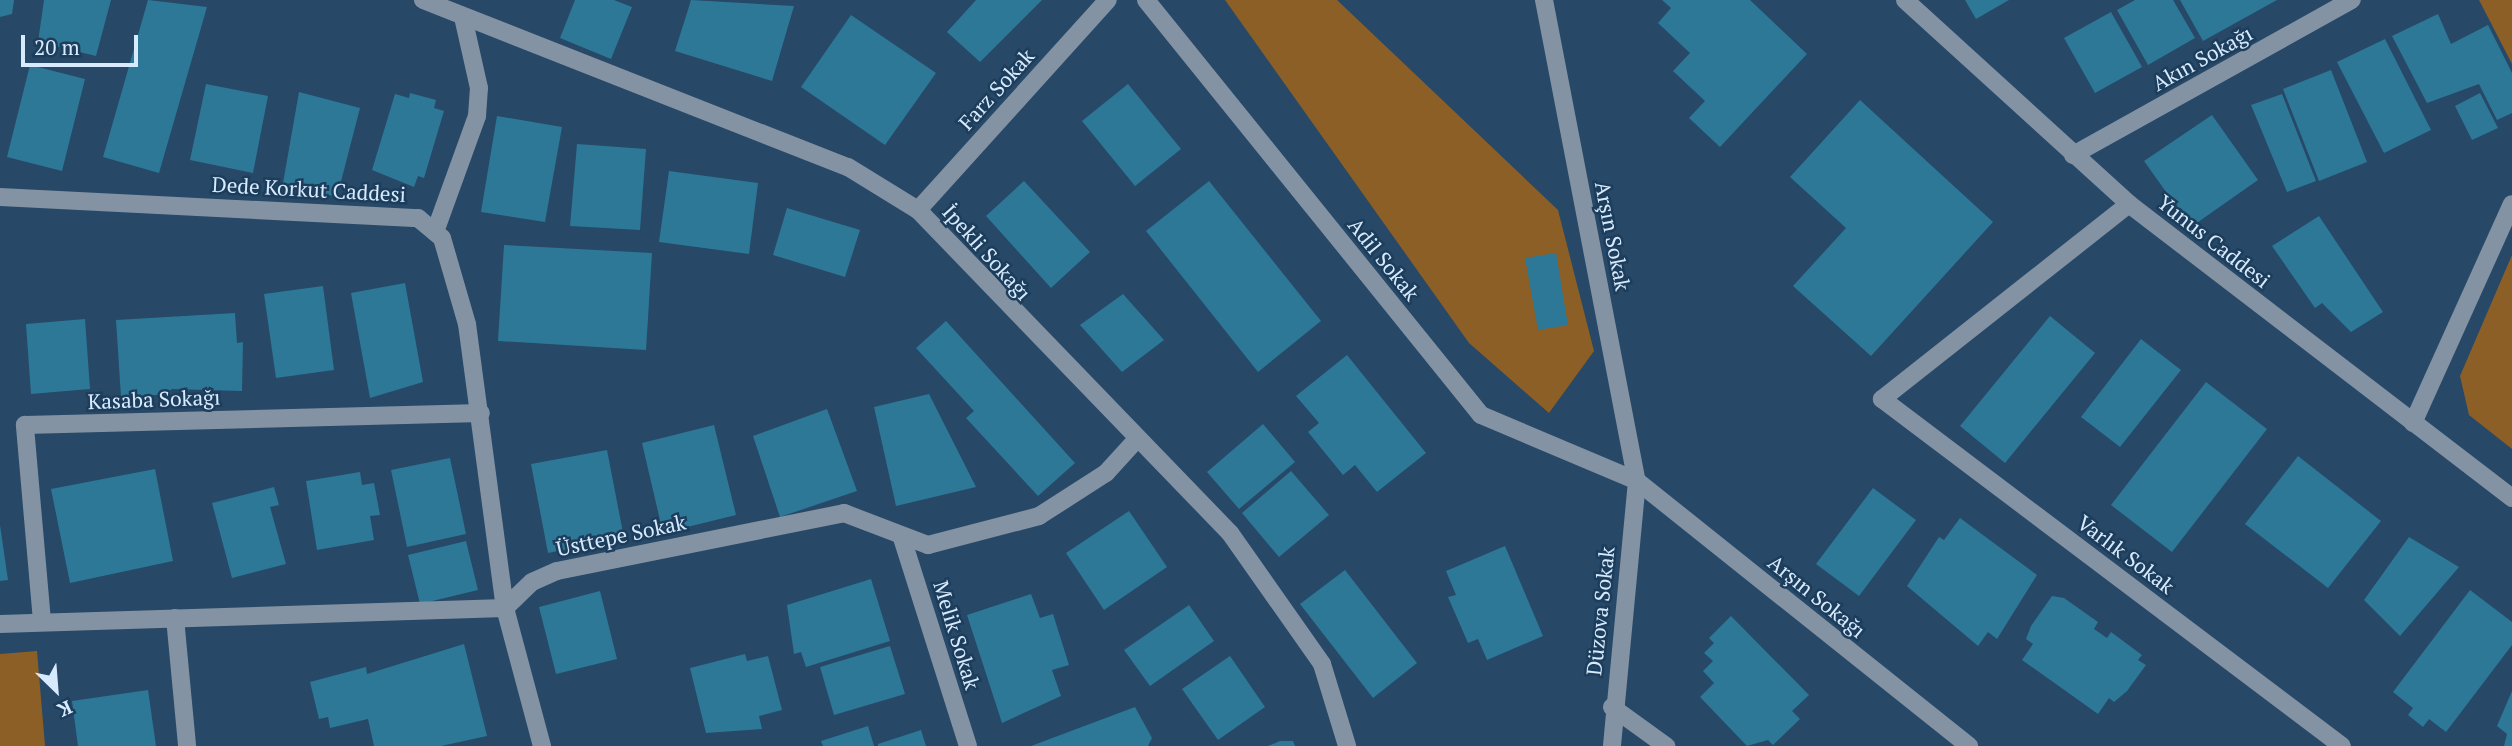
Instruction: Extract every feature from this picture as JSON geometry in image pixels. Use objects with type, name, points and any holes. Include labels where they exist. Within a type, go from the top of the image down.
[{"type":"street","name":"İpekli Sokağı","points":[[423,0],[848,167],[918,209],[1230,533],[1322,664],[1348,746]]},
{"type":"street","name":"Farz Sokak","points":[[918,209],[1108,0]]},
{"type":"street","name":"Adil Sokak","points":[[1146,0],[1481,415],[1637,481]]},
{"type":"street","name":"Arşın Sokak","points":[[1544,0],[1637,481]]},
{"type":"street","name":"Yunus Caddesi","points":[[1905,0],[2129,204],[2512,499]]},
{"type":"street","name":"Akın Sokağı","points":[[2073,155],[2352,0]]},
{"type":"street","points":[[463,17],[479,88],[477,116],[436,232],[455,267],[481,413],[505,608],[542,746]]},
{"type":"street","name":"Dede Korkut Caddesi","points":[[0,197],[418,218],[436,232]]},
{"type":"street","name":"Varlık Sokak","points":[[2129,204],[1882,399],[2342,746]]},
{"type":"street","points":[[2413,423],[2512,204]]},
{"type":"street","name":"Kasaba Sokağı","points":[[41,621],[25,425],[481,413]]},
{"type":"street","name":"Üsttepe Sokak","points":[[505,608],[532,582],[557,570],[844,513],[902,538],[928,545],[1039,516],[1106,473],[1138,438]]},
{"type":"street","name":"Düzova Sokak","points":[[1612,746],[1612,707],[1637,481]]},
{"type":"street","name":"Arşın Sokağı","points":[[1637,481],[1969,746]]},
{"type":"street","name":"Melik Sokak","points":[[902,538],[968,746]]},
{"type":"street","points":[[0,624],[505,608]]},
{"type":"street","points":[[175,618],[187,746]]},
{"type":"street","points":[[1612,707],[1665,746]]},
{"type":"shaded area","points":[[1225,0],[1337,0],[1558,210],[1594,351],[1549,413],[1469,343]]},
{"type":"shaded area","points":[[2479,0],[2512,0],[2512,64]]},
{"type":"shaded area","points":[[2512,255],[2512,449],[2469,415],[2460,376]]},
{"type":"shaded area","points":[[37,651],[45,746],[0,746],[0,654]]},
{"type":"building","points":[[0,0],[14,0],[12,14],[0,17]]},
{"type":"building","points":[[44,0],[111,0],[96,56],[38,42]]},
{"type":"building","points":[[148,0],[207,7],[159,173],[103,157]]},
{"type":"building","points":[[575,0],[614,0],[632,7],[611,59],[560,38]]},
{"type":"building","points":[[691,0],[794,6],[772,81],[675,51]]},
{"type":"building","points":[[976,0],[1042,0],[980,62],[947,32]]},
{"type":"building","points":[[1662,0],[1750,0],[1807,54],[1720,147],[1689,118],[1705,101],[1673,71],[1690,53],[1658,23],[1671,8]]},
{"type":"building","points":[[1965,0],[2009,0],[1976,19]]},
{"type":"building","points":[[2135,0],[2173,0],[2195,38],[2148,65],[2117,10]]},
{"type":"building","points":[[2180,0],[2277,0],[2203,41]]},
{"type":"building","points":[[2111,12],[2142,67],[2095,93],[2064,38]]},
{"type":"building","points":[[2438,14],[2451,44],[2488,25],[2512,73],[2512,113],[2497,120],[2479,84],[2427,103],[2392,36]]},
{"type":"building","points":[[851,15],[936,73],[885,145],[801,87]]},
{"type":"building","points":[[2385,39],[2431,130],[2384,153],[2337,62]]},
{"type":"building","points":[[30,65],[85,79],[62,171],[7,157]]},
{"type":"building","points":[[2331,70],[2367,162],[2319,181],[2283,89]]},
{"type":"building","points":[[206,84],[268,96],[253,173],[190,160]]},
{"type":"building","points":[[1128,84],[1181,149],[1135,186],[1082,121]]},
{"type":"building","points":[[299,92],[360,108],[337,197],[283,183]]},
{"type":"building","points":[[410,93],[436,100],[434,108],[444,111],[424,178],[418,176],[414,187],[372,170],[395,94],[409,98]]},
{"type":"building","points":[[2480,93],[2498,128],[2472,140],[2455,106]]},
{"type":"building","points":[[2282,94],[2316,181],[2287,192],[2251,105]]},
{"type":"building","points":[[1860,100],[1993,222],[1871,356],[1793,286],[1846,228],[1790,177]]},
{"type":"building","points":[[2212,115],[2258,180],[2191,227],[2144,161]]},
{"type":"building","points":[[497,116],[562,127],[545,222],[481,212]]},
{"type":"building","points":[[577,144],[646,149],[640,230],[570,226]]},
{"type":"building","points":[[669,171],[758,183],[749,254],[659,242]]},
{"type":"building","points":[[1024,181],[1090,252],[1051,288],[986,216]]},
{"type":"building","points":[[1209,181],[1321,321],[1258,372],[1146,231]]},
{"type":"building","points":[[787,208],[860,230],[845,277],[773,255]]},
{"type":"building","points":[[2319,216],[2383,312],[2351,332],[2322,303],[2315,308],[2272,246]]},
{"type":"building","points":[[504,245],[652,253],[646,350],[498,341]]},
{"type":"building","points":[[1556,253],[1568,325],[1538,330],[1525,258]]},
{"type":"building","points":[[405,283],[423,382],[370,398],[351,293]]},
{"type":"building","points":[[323,286],[334,370],[276,378],[264,294]]},
{"type":"building","points":[[1123,294],[1164,340],[1122,372],[1080,325]]},
{"type":"building","points":[[235,313],[237,343],[243,342],[242,391],[171,389],[171,394],[121,397],[116,320]]},
{"type":"building","points":[[2050,316],[2095,353],[2005,463],[1960,426]]},
{"type":"building","points":[[85,319],[90,389],[31,394],[26,324]]},
{"type":"building","points":[[946,321],[1075,463],[1038,496],[966,418],[974,411],[916,348]]},
{"type":"building","points":[[2141,339],[2181,370],[2120,447],[2081,417]]},
{"type":"building","points":[[1347,355],[1426,453],[1377,492],[1355,465],[1343,475],[1308,432],[1319,423],[1296,396]]},
{"type":"building","points":[[2206,382],[2267,429],[2172,552],[2111,505]]},
{"type":"building","points":[[929,394],[976,487],[896,506],[874,407]]},
{"type":"building","points":[[827,409],[857,491],[780,517],[753,436]]},
{"type":"building","points":[[1263,424],[1295,462],[1239,509],[1207,472]]},
{"type":"building","points":[[714,425],[736,515],[663,533],[642,443]]},
{"type":"building","points":[[607,450],[624,538],[548,553],[531,464]]},
{"type":"building","points":[[2298,456],[2381,521],[2328,588],[2245,524]]},
{"type":"building","points":[[450,458],[466,534],[407,547],[391,470]]},
{"type":"building","points":[[155,469],[173,561],[70,583],[51,489]]},
{"type":"building","points":[[1291,471],[1329,515],[1279,557],[1242,513]]},
{"type":"building","points":[[360,472],[362,485],[374,483],[380,515],[370,516],[374,540],[317,550],[306,481]]},
{"type":"building","points":[[274,487],[279,505],[270,507],[286,564],[232,578],[212,503]]},
{"type":"building","points":[[1873,488],[1916,520],[1859,596],[1816,564]]},
{"type":"building","points":[[1129,511],[1167,567],[1104,610],[1066,553]]},
{"type":"building","points":[[1960,518],[2037,575],[1997,639],[1988,632],[1978,646],[1907,586],[1939,537],[1944,540]]},
{"type":"building","points":[[0,525],[8,580],[0,581]]},
{"type":"building","points":[[2409,537],[2459,567],[2400,636],[2364,600]]},
{"type":"building","points":[[466,541],[478,590],[420,604],[408,555]]},
{"type":"building","points":[[1505,546],[1543,636],[1487,660],[1478,639],[1468,643],[1448,597],[1456,595],[1446,571]]},
{"type":"building","points":[[1345,570],[1417,663],[1373,698],[1300,604]]},
{"type":"building","points":[[871,579],[890,641],[806,667],[801,652],[794,654],[787,605]]},
{"type":"building","points":[[2470,590],[2512,622],[2512,645],[2446,732],[2429,719],[2423,727],[2408,715],[2413,708],[2393,692]]},
{"type":"building","points":[[600,591],[617,659],[556,674],[539,607]]},
{"type":"building","points":[[1031,594],[1040,618],[1053,614],[1069,665],[1052,670],[1061,696],[1002,723],[967,615]]},
{"type":"building","points":[[2052,596],[2064,598],[2098,622],[2094,629],[2107,638],[2111,632],[2142,655],[2138,660],[2146,665],[2127,691],[2114,702],[2109,698],[2098,714],[2022,660],[2033,644],[2026,639],[2031,626]]},
{"type":"building","points":[[1189,605],[1214,641],[1150,686],[1124,650]]},
{"type":"building","points":[[1731,616],[1809,695],[1792,711],[1800,719],[1773,745],[1768,740],[1747,746],[1700,697],[1714,683],[1703,671],[1713,661],[1704,653],[1714,643],[1709,638]]},
{"type":"building","points":[[464,644],[487,736],[441,746],[374,746],[368,719],[330,728],[328,717],[319,719],[310,682],[366,667],[367,674]]},
{"type":"building","points":[[890,646],[905,694],[834,715],[820,667]]},
{"type":"building","points":[[745,654],[747,661],[768,656],[782,710],[759,716],[762,729],[706,733],[690,668]]},
{"type":"building","points":[[1230,656],[1265,707],[1218,740],[1182,689]]},
{"type":"building","points":[[148,690],[156,746],[78,746],[72,701]]},
{"type":"building","points":[[2512,691],[2512,746],[2504,746],[2507,734],[2497,726]]},
{"type":"building","points":[[1135,707],[1152,738],[1148,746],[1031,746]]},
{"type":"building","points":[[868,726],[874,746],[823,746],[821,741]]},
{"type":"building","points":[[921,730],[926,746],[878,746],[878,744]]},
{"type":"building","points":[[1280,741],[1293,741],[1295,746],[1268,746]]}]
